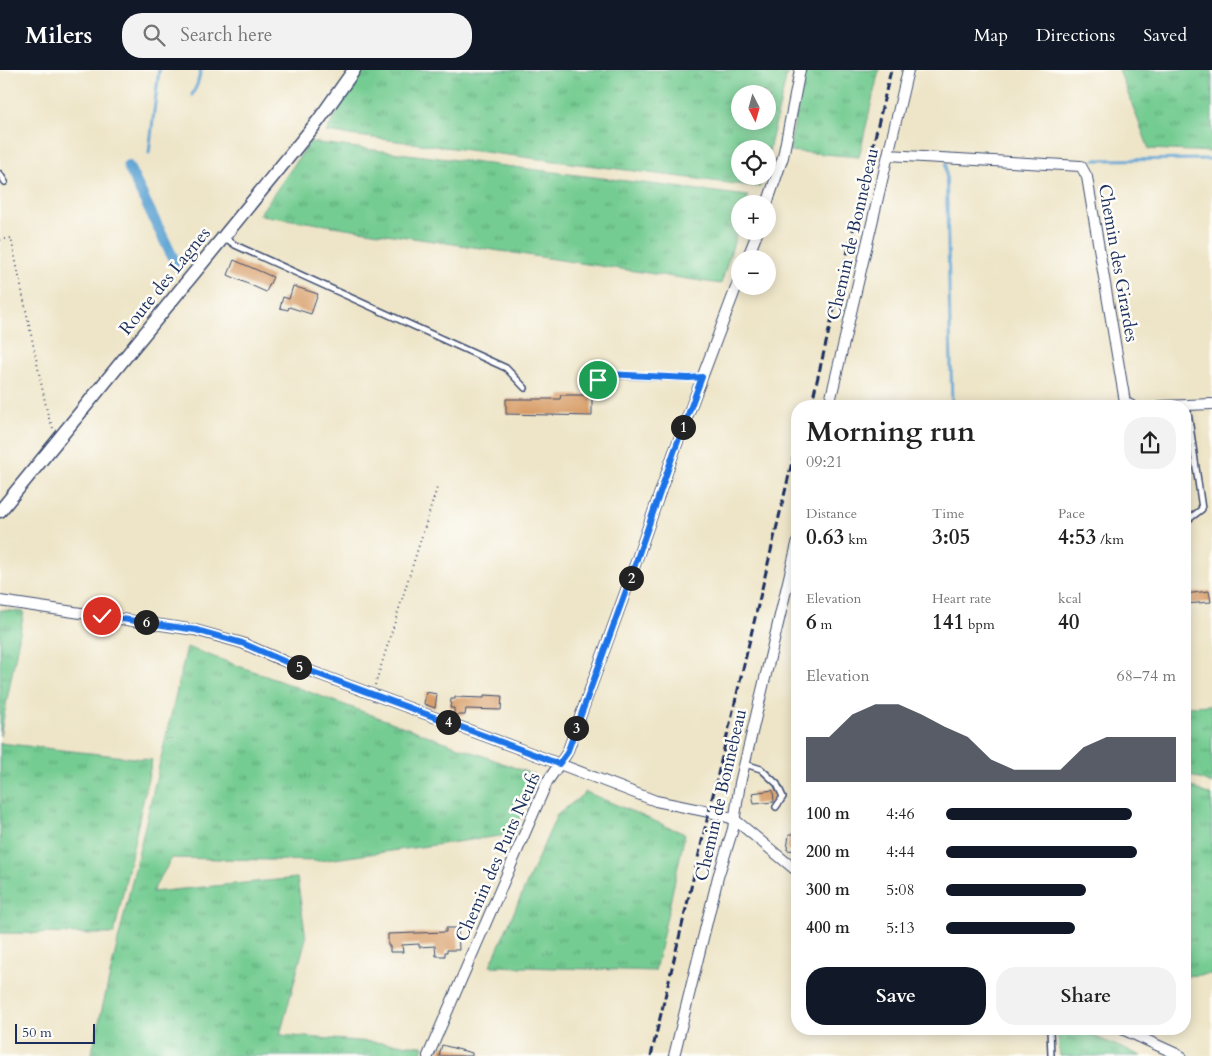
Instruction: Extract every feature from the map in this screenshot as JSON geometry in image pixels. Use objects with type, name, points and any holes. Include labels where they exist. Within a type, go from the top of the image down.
[{"type":"street","name":"Route des Lagnes","points":[[0,511],[318,120],[354,70]]},
{"type":"street","points":[[770,195],[783,157],[800,70]]},
{"type":"street","name":"Chemin de Bonnebeau","points":[[830,400],[908,70]]},
{"type":"street","name":"Chemin des Girardes","points":[[888,155],[1081,166],[1087,177],[1125,400]]},
{"type":"street","name":"Chemin des Puits Neufs","points":[[428,1056],[547,782],[567,753],[674,452],[733,295]]},
{"type":"street","points":[[1191,405],[1212,404]]},
{"type":"street","name":"Chemin de Bonnebeau","points":[[674,1056],[718,877],[733,828],[740,783],[791,570]]},
{"type":"street","points":[[0,601],[196,630],[242,643],[286,662],[656,800],[734,819],[791,866]]},
{"type":"street","points":[[1135,1035],[1181,1056]]},
{"type":"lane","points":[[0,174],[4,182]]},
{"type":"lane","points":[[224,236],[235,244],[506,368],[525,388]]},
{"type":"lane","points":[[590,390],[606,374],[702,377]]},
{"type":"lane","points":[[1191,433],[1202,509],[1191,517]]},
{"type":"lane","points":[[745,764],[761,769],[777,784],[783,797],[776,807]]},
{"type":"lane","points":[[1050,1035],[1051,1056]]},
{"type":"path","points":[[0,240],[11,238],[48,416],[58,440]]},
{"type":"path","points":[[372,694],[437,488]]},
{"type":"green space","points":[[363,70],[788,70],[776,121],[776,85],[731,85],[731,130],[774,130],[772,140],[731,140],[731,183],[326,132]]},
{"type":"green space","points":[[805,70],[879,70],[859,157],[789,151]]},
{"type":"green space","points":[[1119,70],[1212,70],[1212,152],[1149,149]]},
{"type":"green space","points":[[310,142],[740,195],[731,195],[731,240],[735,240],[721,284],[259,215]]},
{"type":"green space","points":[[744,185],[760,185],[760,187]]},
{"type":"green space","points":[[0,610],[24,612],[0,736]]},
{"type":"green space","points":[[187,647],[535,775],[514,834],[319,861],[172,858],[152,892],[297,878],[306,938],[280,1035],[424,1046],[421,1056],[91,1056]]},
{"type":"green space","points":[[1212,705],[1212,784],[1191,775],[1191,706]]},
{"type":"green space","points":[[0,743],[152,760],[114,934],[0,933]]},
{"type":"green space","points":[[1191,787],[1212,796],[1212,974],[1191,976]]},
{"type":"green space","points":[[586,792],[685,834],[655,971],[490,966],[557,815]]},
{"type":"green space","points":[[1058,1035],[1091,1035],[1141,1056],[1060,1056]]},
{"type":"building","points":[[234,260],[273,277],[266,292],[228,275]]},
{"type":"building","points":[[293,286],[318,294],[311,314],[289,307],[288,310],[280,308],[283,297],[289,299]]},
{"type":"building","points":[[561,395],[592,395],[592,416],[506,414],[506,399],[560,399]]},
{"type":"building","points":[[1209,591],[1211,602],[1191,604],[1191,593]]},
{"type":"building","points":[[426,692],[437,694],[435,708],[424,704]]},
{"type":"building","points":[[484,695],[502,696],[501,710],[466,709],[465,715],[454,715],[454,708],[450,708],[451,699],[455,699],[455,697],[484,698]]},
{"type":"building","points":[[773,790],[774,802],[754,804],[752,793]]},
{"type":"building","points":[[789,834],[791,834],[791,850],[787,850]]},
{"type":"building","points":[[446,928],[458,928],[459,950],[447,950],[445,956],[436,956],[435,946],[419,947],[419,944],[402,945],[403,952],[390,952],[388,934],[446,932]]},
{"type":"building","points":[[442,1045],[472,1053],[472,1056],[439,1056]]},
{"type":"waterway","points":[[149,153],[159,70]]},
{"type":"waterway","points":[[192,95],[201,70]]},
{"type":"waterway","points":[[1095,160],[1212,159]]},
{"type":"waterway","points":[[946,164],[952,400]]},
{"type":"waterway","points":[[128,166],[177,266]]},
{"type":"railway","points":[[812,400],[891,70]]},
{"type":"railway","points":[[651,1056],[791,466]]},
{"type":"route","points":[[102,616],[196,630],[242,643],[286,662],[559,764],[567,753],[702,377],[606,374],[598,380]]}]
